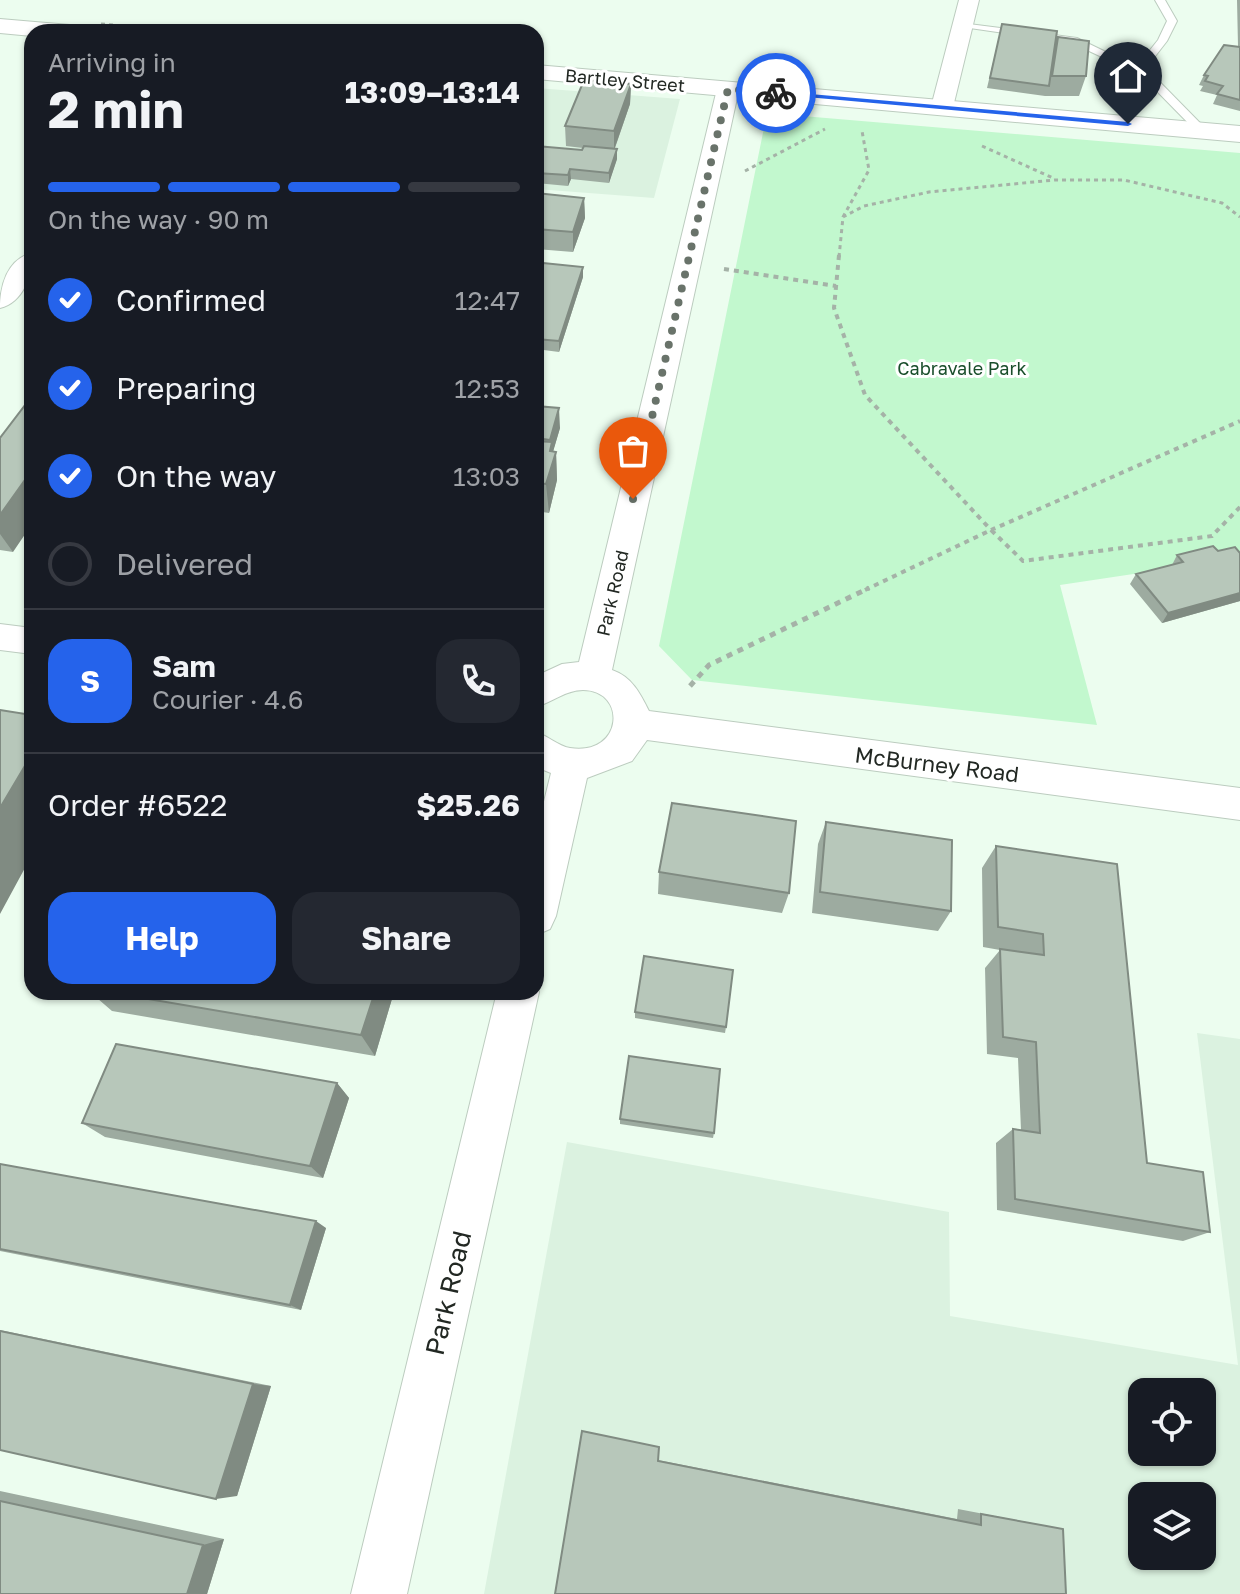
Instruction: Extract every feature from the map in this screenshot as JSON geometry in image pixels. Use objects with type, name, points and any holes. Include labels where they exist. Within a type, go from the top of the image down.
[{"type":"main road","points":[[0,26],[24,28]]},
{"type":"main road","name":"Bartley Street","points":[[544,73],[1240,134]]},
{"type":"street","points":[[942,107],[969,0]]},
{"type":"street","name":"Park Road","points":[[593,677],[728,89]]},
{"type":"street","points":[[0,300],[24,271]]},
{"type":"street","points":[[0,637],[24,640]]},
{"type":"street","points":[[544,688],[560,679],[593,677],[608,681],[629,699],[634,711],[630,738],[606,758],[572,764],[556,761],[544,753]]},
{"type":"street","name":"McBurney Road","points":[[634,724],[1240,804]]},
{"type":"street","points":[[544,882],[572,764]]},
{"type":"street","name":"Park Road","points":[[379,1594],[516,1000]]},
{"type":"lane","points":[[1128,124],[1126,98],[1130,81],[1142,70],[1169,32],[1172,21],[1160,0]]},
{"type":"lane","points":[[961,26],[1074,40],[1107,56],[1130,81]]},
{"type":"lane","points":[[1142,70],[1201,130]]},
{"type":"path","points":[[744,171],[827,128]]},
{"type":"path","points":[[861,129],[869,170],[843,217],[834,308],[865,395],[991,530],[1023,561],[1212,536],[1240,507]]},
{"type":"path","points":[[971,143],[1055,180]]},
{"type":"path","points":[[843,217],[864,206],[929,192],[1055,180],[1124,180],[1222,203],[1240,217]]},
{"type":"path","points":[[723,269],[836,286]]},
{"type":"path","points":[[690,686],[709,665],[991,530],[1240,421]]},
{"type":"shaded area","points":[[544,89],[680,99],[654,198],[544,190]]},
{"type":"shaded area","points":[[1197,1033],[1240,1039],[1240,1594],[484,1594],[567,1142],[949,1212],[950,1316],[1238,1365]]},
{"type":"green space","name":"Cabravale Park","points":[[767,113],[1240,153],[1240,558],[1060,585],[1097,725],[692,680],[659,646]]},
{"type":"building","points":[[1002,24],[1057,31],[1049,86],[990,78]]},
{"type":"building","points":[[1058,37],[1089,41],[1086,76],[1052,76]]},
{"type":"building","points":[[1224,45],[1240,47],[1240,100],[1217,94],[1223,86],[1205,81],[1208,76],[1204,75]]},
{"type":"building","points":[[584,80],[631,84],[614,131],[565,126]]},
{"type":"building","points":[[544,147],[617,149],[609,173],[570,169],[568,175],[544,174]]},
{"type":"building","points":[[544,194],[584,198],[573,232],[544,230]]},
{"type":"building","points":[[544,263],[583,267],[559,341],[544,340]]},
{"type":"building","points":[[24,406],[24,481],[0,515],[0,438]]},
{"type":"building","points":[[544,407],[559,408],[550,440],[544,439]]},
{"type":"building","points":[[544,442],[552,442],[550,451],[556,452],[546,484]]},
{"type":"building","points":[[1213,546],[1218,551],[1235,547],[1240,553],[1240,593],[1168,613],[1136,574],[1183,562],[1177,555]]},
{"type":"building","points":[[0,710],[24,714],[24,768],[0,808]]},
{"type":"building","points":[[672,803],[796,821],[789,893],[659,872]]},
{"type":"building","points":[[826,822],[952,840],[951,911],[820,892]]},
{"type":"building","points":[[996,846],[1117,864],[1147,1163],[1203,1172],[1210,1232],[1015,1199],[1013,1129],[1040,1133],[1036,1042],[1003,1037],[1000,949],[1044,955],[1043,934],[998,927]]},
{"type":"building","points":[[644,956],[733,970],[726,1027],[635,1012]]},
{"type":"building","points":[[154,1000],[372,1000],[361,1035]]},
{"type":"building","points":[[116,1044],[337,1083],[310,1166],[82,1123]]},
{"type":"building","points":[[629,1056],[720,1069],[714,1133],[620,1119]]},
{"type":"building","points":[[0,1164],[316,1221],[290,1305],[0,1249]]},
{"type":"building","points":[[0,1331],[253,1384],[216,1499],[0,1450]]},
{"type":"building","points":[[582,1431],[659,1447],[658,1461],[981,1525],[981,1514],[1063,1529],[1066,1594],[555,1594]]},
{"type":"building","points":[[0,1501],[203,1545],[187,1594],[0,1594]]},
{"type":"way so far","points":[[633,499],[728,89],[776,93]]},
{"type":"route","points":[[776,93],[1128,124]]}]
